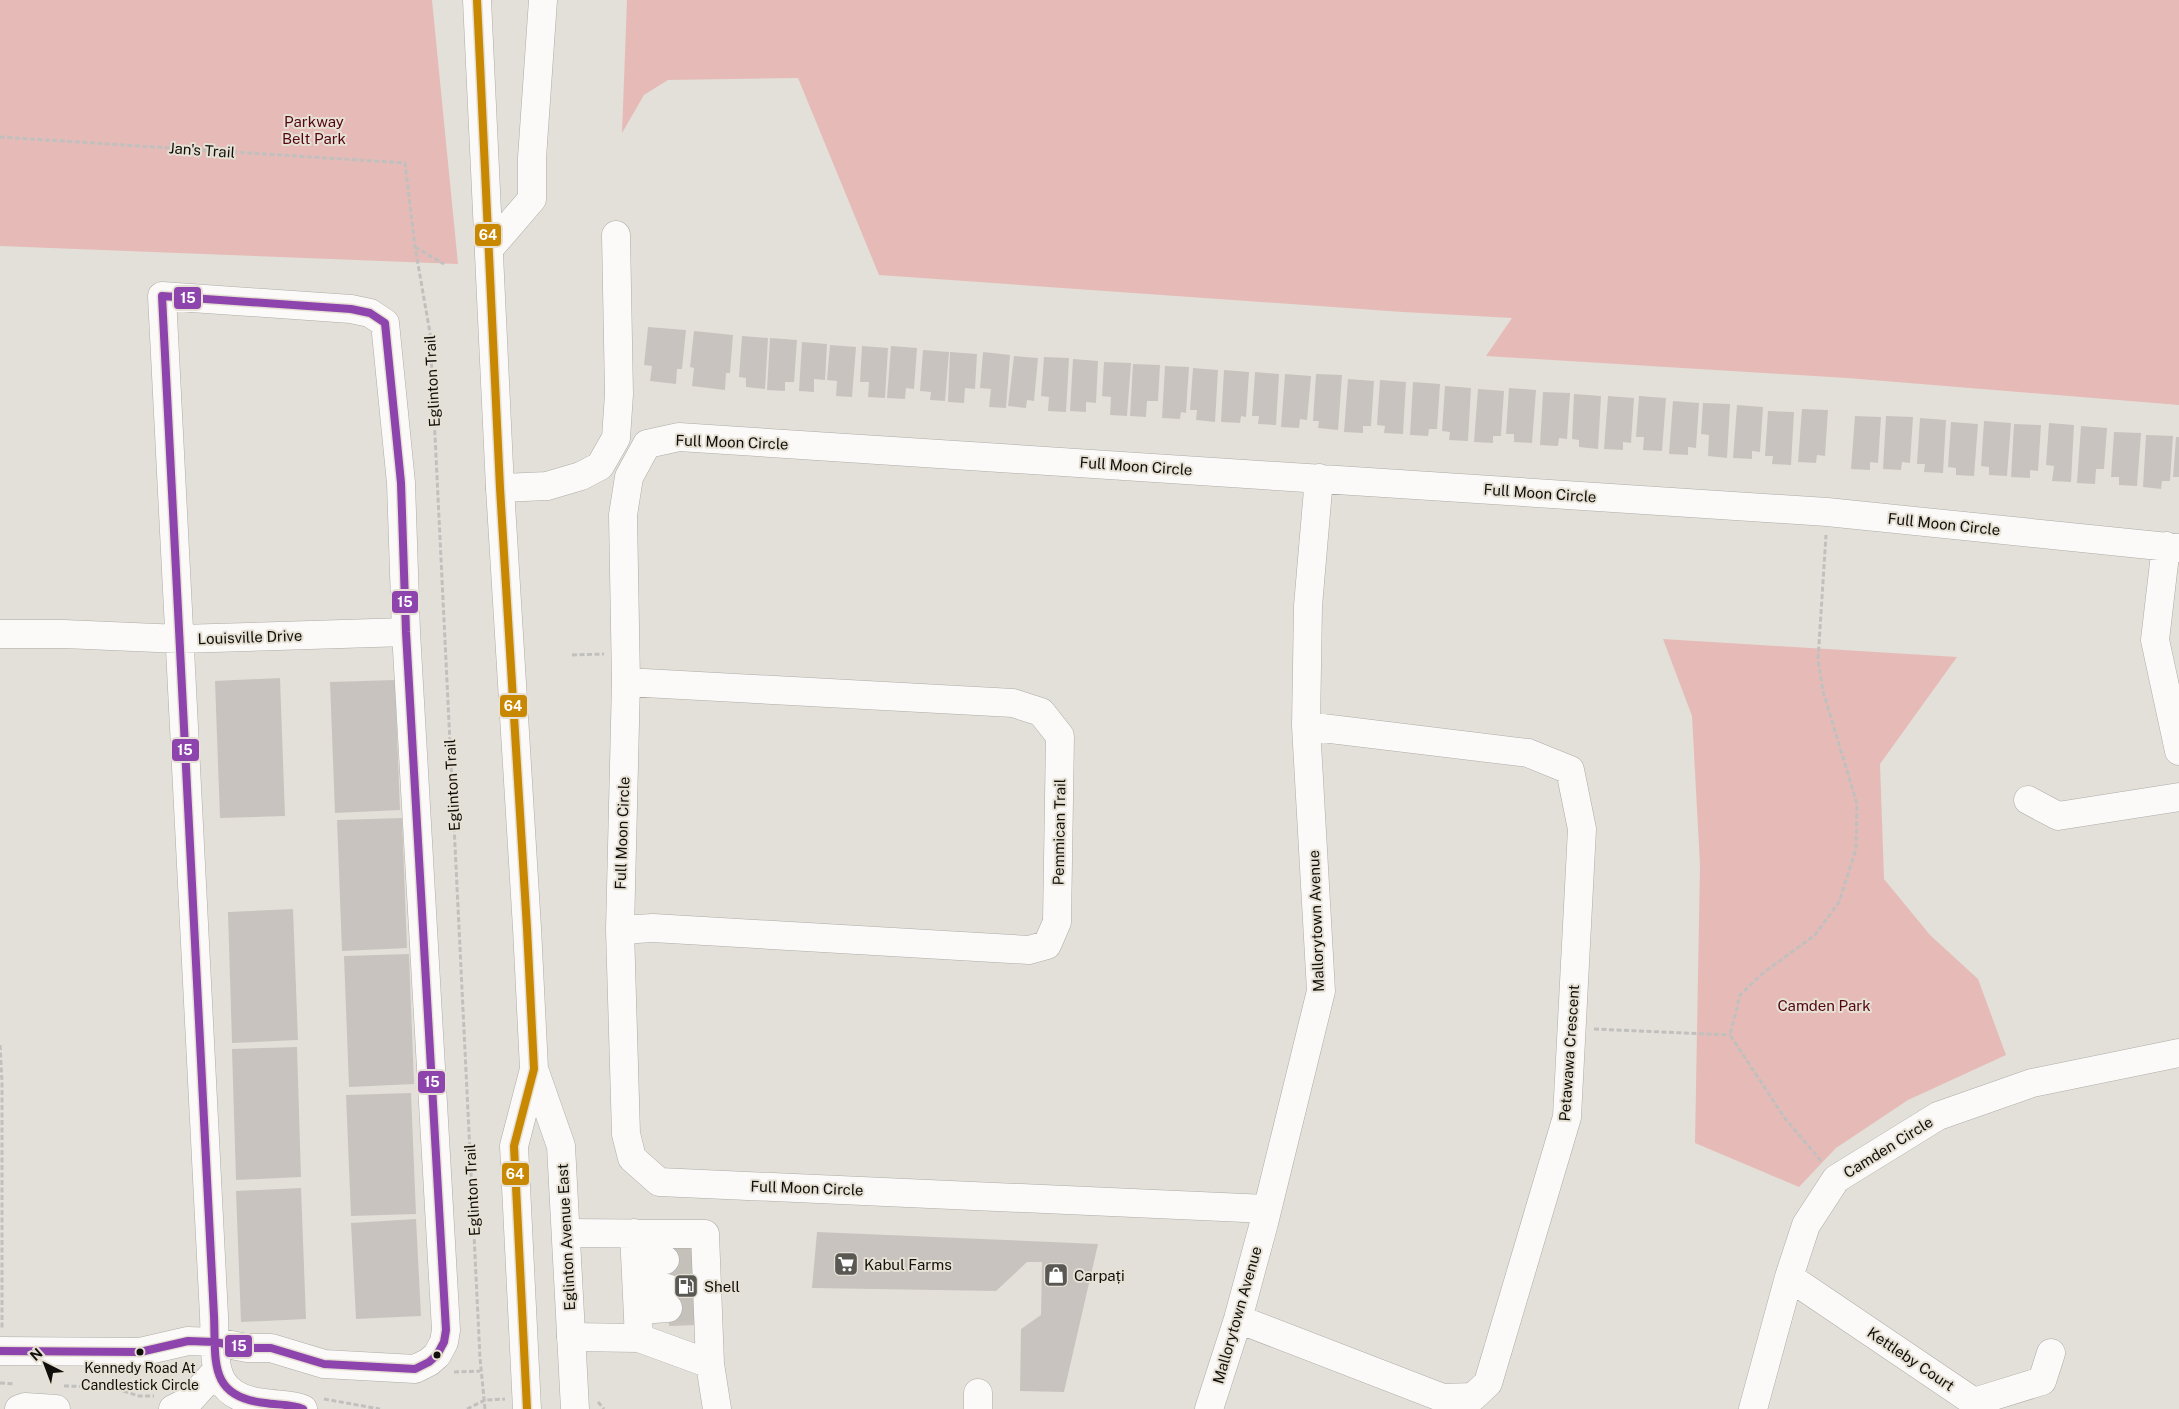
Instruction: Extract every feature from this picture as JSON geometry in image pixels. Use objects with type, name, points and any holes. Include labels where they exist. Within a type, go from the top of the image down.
[{"type":"main road","name":"Eglinton Avenue East","points":[[477,0],[500,488],[534,1069],[562,1146],[575,1409]]},
{"type":"main road","points":[[489,249],[532,199],[532,158],[543,0]]},
{"type":"main road","points":[[500,488],[547,486],[581,476],[600,466],[616,438],[619,394],[616,235]]},
{"type":"main road","points":[[1,1351],[140,1352],[188,1341],[215,1342],[248,1348],[271,1348],[324,1364],[398,1370],[414,1369],[429,1362],[437,1355],[444,1342],[445,1320],[406,632],[401,483],[385,323],[370,313],[351,309],[162,296],[180,639],[215,1342],[216,1370],[222,1383],[230,1392],[248,1402],[303,1409]]},
{"type":"main road","name":"Full Moon Circle","points":[[1267,1209],[660,1182],[632,1158],[626,1134],[620,930],[626,682],[623,515],[629,477],[647,444],[679,437],[1827,512],[2172,547]]},
{"type":"main road","name":"Mallorytown Avenue","points":[[1209,1409],[1238,1319],[1321,991],[1306,726],[1308,606],[1319,478]]},
{"type":"main road","points":[[2172,547],[2155,640],[2179,751]]},
{"type":"main road","name":"Louisville Drive","points":[[0,634],[64,634],[180,639],[406,632]]},
{"type":"main road","name":"Pemmican Trail","points":[[620,930],[653,928],[1029,950],[1047,945],[1058,922],[1060,736],[1042,712],[1013,703],[626,682]]},
{"type":"main road","name":"Petawawa Crescent","points":[[1238,1319],[1443,1398],[1473,1397],[1488,1383],[1567,1117],[1582,829],[1570,770],[1528,753],[1306,726]]},
{"type":"main road","points":[[2028,800],[2058,816],[2179,797]]},
{"type":"main road","name":"Camden Circle","points":[[1752,1409],[1789,1277],[1806,1225],[1836,1179],[1938,1116],[2032,1083],[2179,1053]]},
{"type":"main road","name":"Eglinton Avenue East","points":[[527,1409],[514,1146],[534,1069]]},
{"type":"main road","points":[[566,1232],[705,1234],[701,1257],[703,1296],[717,1409]]},
{"type":"main road","points":[[634,1233],[639,1338]]},
{"type":"main road","points":[[636,1261],[665,1260]]},
{"type":"main road","name":"Kettleby Court","points":[[1789,1277],[1974,1402],[2042,1382],[2051,1353]]},
{"type":"main road","points":[[638,1300],[667,1298]]},
{"type":"main road","points":[[571,1337],[639,1338],[710,1364]]},
{"type":"main road","points":[[165,1402],[189,1401],[216,1370]]},
{"type":"main road","points":[[19,1409],[25,1407],[56,1409]]},
{"type":"path","name":"Jan's Trail","points":[[0,137],[405,163]]},
{"type":"path","name":"Eglinton Trail","points":[[405,163],[415,247],[430,334],[480,1371],[485,1409]]},
{"type":"path","points":[[415,247],[444,264]]},
{"type":"path","points":[[1827,512],[1818,660],[1823,691],[1857,804],[1856,849],[1838,902],[1815,935],[1763,974],[1740,995],[1730,1035],[1784,1118],[1836,1179]]},
{"type":"path","points":[[572,655],[607,654]]},
{"type":"path","points":[[1572,1028],[1730,1035]]},
{"type":"path","points":[[0,1045],[1,1351],[4,1383]]},
{"type":"path","points":[[452,1372],[480,1371]]},
{"type":"path","points":[[110,1387],[165,1402]]},
{"type":"path","points":[[468,1409],[484,1400]]},
{"type":"green space","name":"Parkway Belt Park","points":[[0,0],[432,0],[458,264],[0,246]]},
{"type":"green space","points":[[627,0],[2179,0],[2179,405],[1847,378],[1486,356],[1512,318],[879,275],[798,78],[668,80],[644,95],[622,133]]},
{"type":"green space","name":"Camden Park","points":[[1663,639],[1957,657],[1880,764],[1884,879],[1930,935],[1978,979],[2006,1055],[1908,1100],[1836,1148],[1799,1187],[1695,1143],[1700,865],[1692,716]]},
{"type":"building","points":[[648,327],[686,330],[682,369],[677,369],[676,384],[650,381],[652,366],[644,365]]},
{"type":"building","points":[[694,331],[733,335],[730,373],[726,373],[725,390],[692,386],[694,368],[690,367]]},
{"type":"building","points":[[742,336],[768,338],[765,389],[746,387],[746,378],[739,377]]},
{"type":"building","points":[[770,338],[797,340],[794,382],[785,382],[785,391],[767,390]]},
{"type":"building","points":[[802,342],[827,344],[825,380],[814,379],[814,392],[799,391]]},
{"type":"building","points":[[830,345],[856,347],[852,397],[836,396],[837,381],[827,380]]},
{"type":"building","points":[[862,346],[888,348],[885,398],[868,397],[869,382],[860,382]]},
{"type":"building","points":[[891,346],[917,348],[914,389],[906,388],[905,399],[887,398]]},
{"type":"building","points":[[923,350],[949,352],[945,401],[930,400],[931,392],[920,391]]},
{"type":"building","points":[[950,352],[977,354],[975,389],[965,388],[964,403],[948,402]]},
{"type":"building","points":[[983,352],[1010,355],[1006,408],[989,407],[991,389],[980,388]]},
{"type":"building","points":[[1014,356],[1038,358],[1034,401],[1027,400],[1026,408],[1008,406]]},
{"type":"building","points":[[1044,357],[1069,358],[1066,412],[1048,411],[1049,397],[1041,396]]},
{"type":"building","points":[[1073,359],[1098,361],[1096,403],[1086,402],[1086,412],[1070,411]]},
{"type":"building","points":[[1104,362],[1131,363],[1127,416],[1110,415],[1111,397],[1102,396]]},
{"type":"building","points":[[1133,364],[1160,365],[1158,401],[1147,401],[1146,417],[1130,416]]},
{"type":"building","points":[[1165,366],[1189,367],[1186,413],[1181,412],[1180,419],[1162,418]]},
{"type":"building","points":[[1193,368],[1218,370],[1215,422],[1196,420],[1197,410],[1190,410]]},
{"type":"building","points":[[1224,370],[1249,372],[1246,417],[1241,416],[1240,423],[1221,422]]},
{"type":"building","points":[[1255,372],[1279,374],[1276,425],[1258,424],[1259,416],[1252,416]]},
{"type":"building","points":[[1285,374],[1311,376],[1307,420],[1300,419],[1299,428],[1281,427]]},
{"type":"building","points":[[1316,374],[1342,375],[1338,430],[1318,428],[1319,421],[1313,421]]},
{"type":"building","points":[[1348,379],[1374,381],[1371,426],[1363,426],[1363,433],[1344,432]]},
{"type":"building","points":[[1380,380],[1406,382],[1403,434],[1384,433],[1385,426],[1377,425]]},
{"type":"building","points":[[1413,382],[1440,384],[1437,429],[1429,429],[1428,436],[1410,435]]},
{"type":"building","points":[[1445,386],[1471,388],[1468,441],[1449,440],[1450,432],[1442,431]]},
{"type":"building","points":[[1509,388],[1536,390],[1532,443],[1514,442],[1514,434],[1506,434]]},
{"type":"building","points":[[1478,389],[1504,391],[1501,436],[1493,436],[1493,443],[1474,442]]},
{"type":"building","points":[[1543,392],[1570,393],[1567,439],[1559,438],[1558,446],[1540,445]]},
{"type":"building","points":[[1574,394],[1601,396],[1598,449],[1579,447],[1579,440],[1572,439]]},
{"type":"building","points":[[1608,396],[1634,398],[1631,443],[1623,442],[1623,450],[1604,449]]},
{"type":"building","points":[[1639,396],[1666,398],[1662,451],[1643,450],[1644,437],[1636,437]]},
{"type":"building","points":[[1673,401],[1699,403],[1696,448],[1688,447],[1688,455],[1669,454]]},
{"type":"building","points":[[1703,403],[1730,404],[1727,458],[1708,456],[1709,435],[1701,434]]},
{"type":"building","points":[[1737,405],[1763,407],[1760,452],[1752,451],[1752,459],[1733,458]]},
{"type":"building","points":[[1802,409],[1828,410],[1825,456],[1817,455],[1816,463],[1798,462]]},
{"type":"building","points":[[1768,411],[1794,412],[1791,465],[1772,464],[1773,456],[1765,456]]},
{"type":"building","points":[[1855,416],[1881,417],[1878,463],[1870,462],[1870,470],[1851,469]]},
{"type":"building","points":[[1886,416],[1913,417],[1910,463],[1902,462],[1901,470],[1883,469]]},
{"type":"building","points":[[1920,418],[1946,420],[1943,473],[1924,472],[1925,464],[1917,464]]},
{"type":"building","points":[[1984,421],[2011,423],[2007,476],[1989,475],[1989,467],[1981,466]]},
{"type":"building","points":[[1951,422],[1978,424],[1974,476],[1956,475],[1956,468],[1948,467]]},
{"type":"building","points":[[2049,423],[2074,425],[2071,482],[2052,481],[2054,466],[2046,465]]},
{"type":"building","points":[[2014,424],[2041,425],[2038,471],[2030,470],[2030,478],[2011,477]]},
{"type":"building","points":[[2081,426],[2107,428],[2104,469],[2096,469],[2095,484],[2077,483]]},
{"type":"building","points":[[2114,432],[2141,433],[2137,486],[2119,485],[2119,477],[2111,477]]},
{"type":"building","points":[[2146,435],[2173,436],[2170,481],[2162,481],[2161,489],[2143,487]]},
{"type":"building","points":[[2176,437],[2179,437],[2179,477],[2173,477]]},
{"type":"building","points":[[280,678],[285,816],[220,818],[215,681]]},
{"type":"building","points":[[395,680],[400,810],[335,813],[330,682]]},
{"type":"building","points":[[402,818],[407,948],[342,951],[337,820]]},
{"type":"building","points":[[293,909],[298,1040],[232,1043],[228,912]]},
{"type":"building","points":[[409,954],[414,1084],[349,1087],[344,956]]},
{"type":"building","points":[[297,1047],[301,1177],[236,1180],[232,1049]]},
{"type":"building","points":[[411,1093],[416,1214],[351,1216],[346,1095]]},
{"type":"building","points":[[301,1188],[306,1319],[241,1322],[236,1191]]},
{"type":"building","points":[[416,1219],[421,1316],[356,1319],[351,1223]]},
{"type":"building","points":[[817,1232],[1098,1244],[1064,1392],[1020,1391],[1021,1329],[1041,1315],[1042,1262],[1027,1262],[996,1291],[812,1288]]},
{"type":"building","points":[[695,1242],[699,1325],[669,1326],[665,1244]]},
{"type":"tunnel","points":[[665,1260],[696,1258]]},
{"type":"tunnel","points":[[667,1288],[697,1287]]},
{"type":"tunnel","points":[[668,1308],[698,1306]]},
{"type":"transit line","name":"64","points":[[477,0],[500,488],[534,1069],[514,1146],[527,1409]]},
{"type":"transit line","name":"15","points":[[0,1351],[140,1352],[188,1341],[215,1342],[247,1348],[271,1348],[324,1364],[415,1369],[429,1362],[437,1355],[444,1342],[446,1330],[406,632],[401,483],[385,323],[370,313],[351,309],[162,296],[214,1332],[215,1348],[216,1362],[224,1385],[233,1393],[247,1399],[303,1409]]},
{"type":"place","name":"Kabul Farms","points":[[846,1264]]},
{"type":"place","name":"Carpați","points":[[1056,1275]]},
{"type":"place","name":"Shell","points":[[686,1286]]},
{"type":"place","name":"Kennedy Road At Candlestick Circle","points":[[140,1352]]}]
